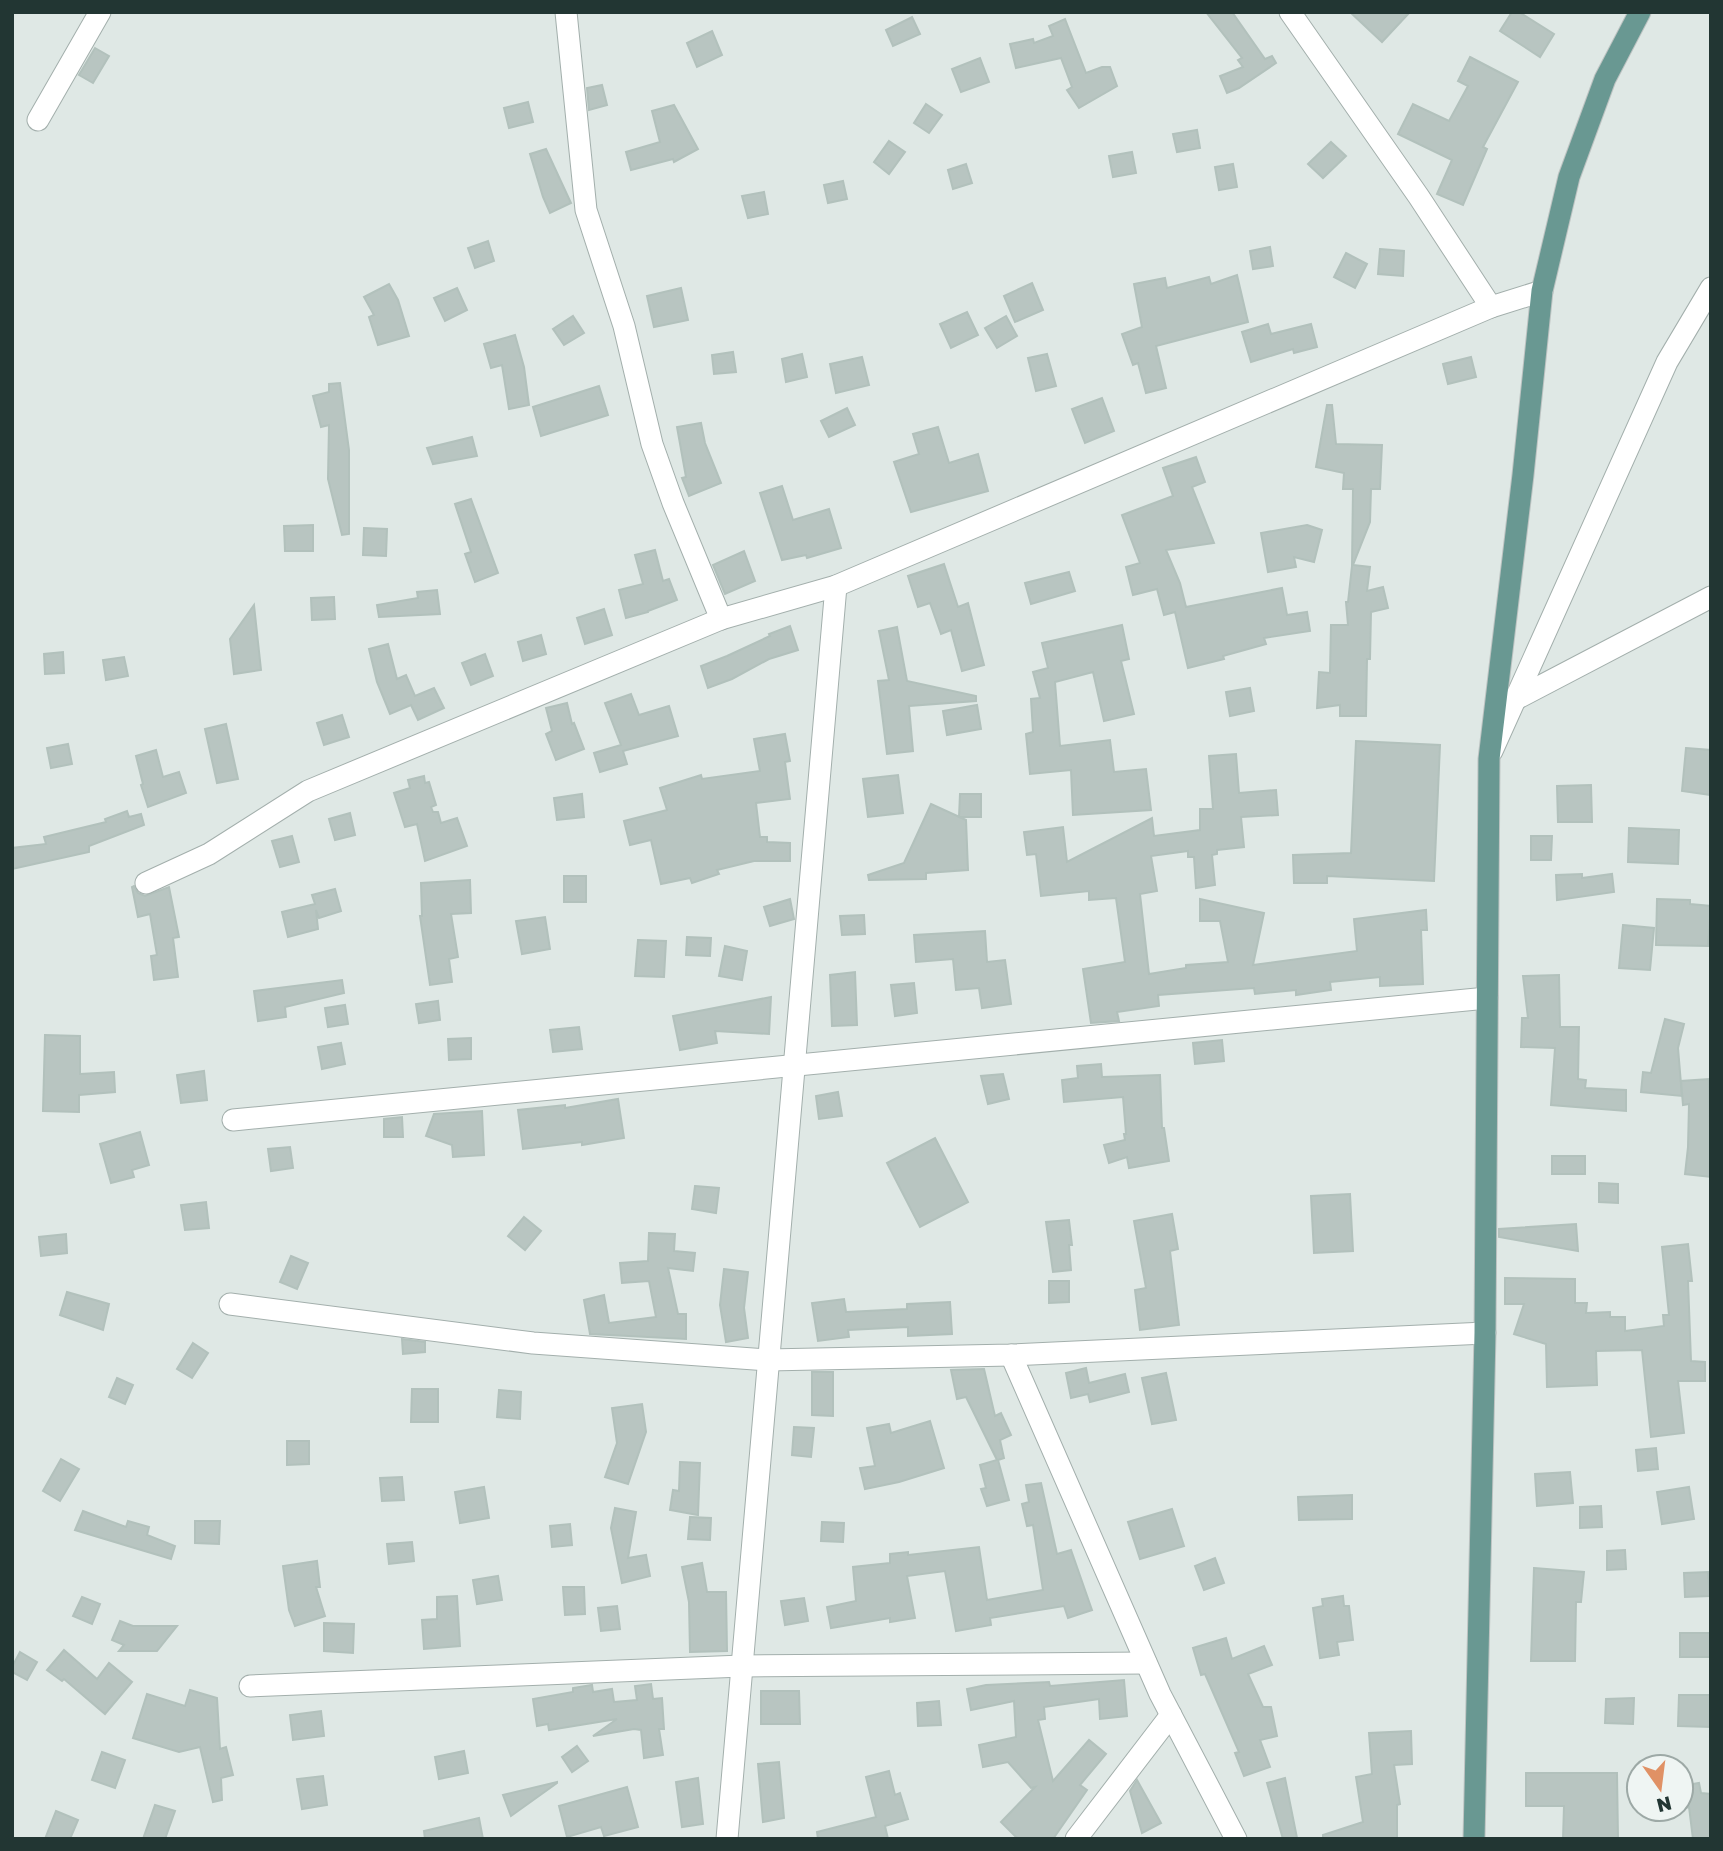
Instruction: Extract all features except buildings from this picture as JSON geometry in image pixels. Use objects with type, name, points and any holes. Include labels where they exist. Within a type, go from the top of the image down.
[{"type":"main road","points":[[1475,1839],[1485,1333],[1489,759],[1542,291],[1569,177],[1605,79],[1640,12]]},
{"type":"street","points":[[38,120],[100,12]]},
{"type":"street","points":[[566,12],[586,210],[624,326],[652,444],[673,503],[721,619]]},
{"type":"street","points":[[1290,12],[1419,197],[1490,307]]},
{"type":"street","points":[[1489,759],[1667,362],[1711,288]]},
{"type":"street","points":[[146,883],[209,854],[308,792],[721,619],[836,586],[1490,307],[1542,291]]},
{"type":"street","points":[[727,1839],[836,586]]},
{"type":"street","points":[[1517,699],[1711,597]]},
{"type":"street","points":[[233,1120],[1487,998]]},
{"type":"street","points":[[230,1304],[533,1343],[768,1360],[1011,1355],[1485,1333]]},
{"type":"street","points":[[1011,1355],[1146,1663],[1236,1839]]},
{"type":"street","points":[[250,1686],[742,1666],[1146,1663]]},
{"type":"street","points":[[1076,1839],[1171,1715]]}]
